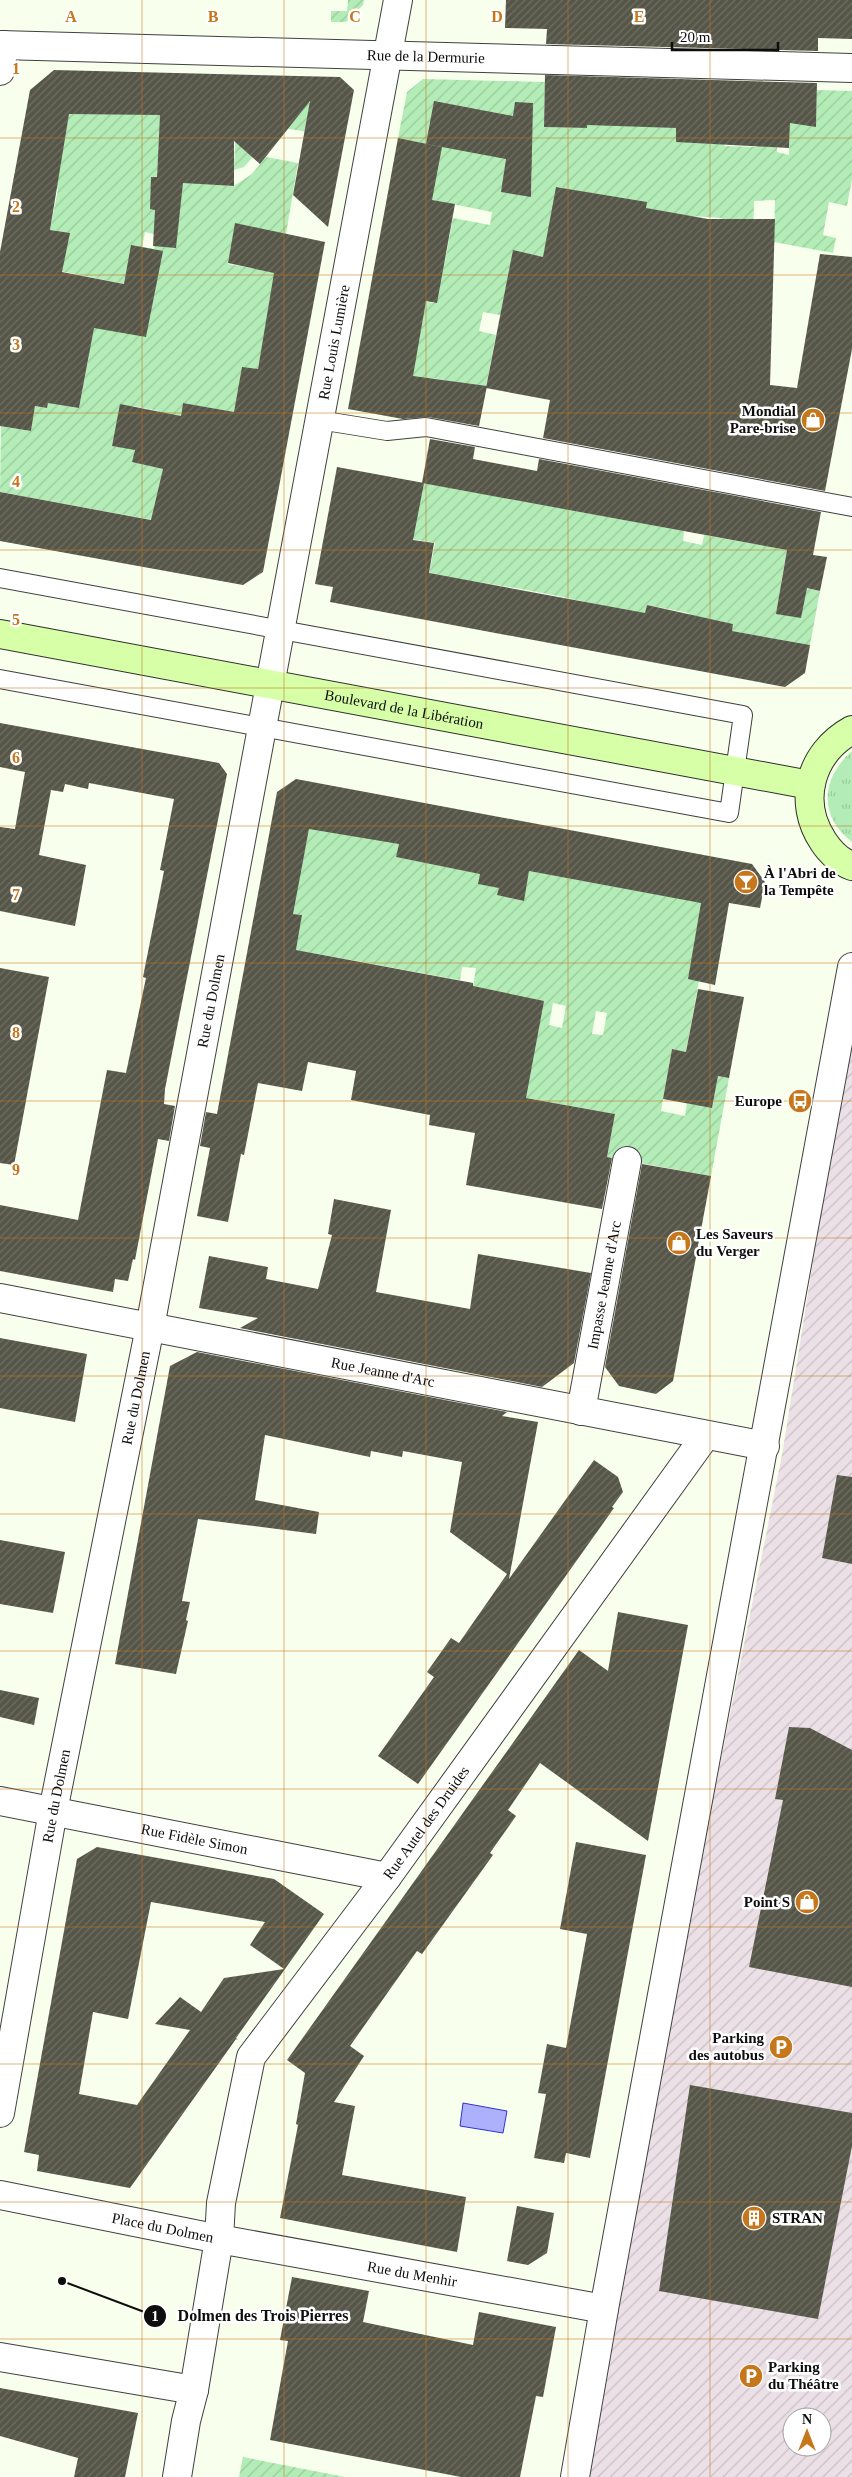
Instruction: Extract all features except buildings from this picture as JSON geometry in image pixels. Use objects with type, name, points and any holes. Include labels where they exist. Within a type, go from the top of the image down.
[{"type":"main road","name":"Boulevard de la Libération","points":[[0,634],[810,785]]},
{"type":"main road","points":[[852,730],[832,744],[818,763],[810,785],[809,808],[816,830],[828,849],[852,866]]},
{"type":"street","name":"Rue Louis Lumière","points":[[269,684],[398,0]]},
{"type":"street","name":"Rue de la Dermurie","points":[[1,54],[388,55],[852,68]]},
{"type":"street","name":"Rue du Dolmen","points":[[0,2113],[53,1811],[150,1327],[269,684]]},
{"type":"street","points":[[575,2477],[604,2309],[852,967]]},
{"type":"street","name":"Impasse Jeanne d'Arc","points":[[581,1411],[627,1161]]},
{"type":"street","name":"Rue Jeanne d'Arc","points":[[0,1298],[765,1446]]},
{"type":"street","name":"Rue Autel des Druides","points":[[220,2240],[222,2204],[251,2057],[387,1877],[706,1435]]},
{"type":"street","name":"Rue Fidèle Simon","points":[[0,1800],[387,1877]]},
{"type":"street","name":"Place du Dolmen","points":[[0,2195],[220,2240],[194,2390],[186,2421],[176,2477]]},
{"type":"street","name":"Rue du Menhir","points":[[220,2240],[604,2309]]},
{"type":"street","points":[[0,2357],[194,2390]]},
{"type":"lane","points":[[319,420],[387,432],[426,427],[852,507]]},
{"type":"lane","points":[[0,578],[743,715],[736,771],[728,813],[0,679]]},
{"type":"shaded area","points":[[852,1019],[852,2477],[577,2477],[782,1455]]},
{"type":"green space","points":[[348,0],[364,0],[363,5],[346,22],[331,22],[331,11],[347,11]]},
{"type":"green space","points":[[423,79],[545,82],[544,127],[586,128],[587,124],[725,130],[724,146],[757,147],[758,131],[778,88],[777,152],[789,155],[790,122],[816,127],[817,90],[852,91],[852,179],[847,206],[829,202],[823,235],[836,238],[833,253],[774,242],[775,200],[754,201],[753,239],[722,233],[722,218],[691,216],[689,226],[636,217],[639,201],[622,198],[585,207],[585,192],[558,187],[539,280],[500,315],[483,312],[479,331],[496,335],[486,388],[433,378],[431,387],[401,373],[411,299],[434,303],[441,261],[445,261],[453,218],[490,225],[492,212],[432,200],[426,144],[398,138],[407,92]],"holes":[[[506,165],[532,170],[531,197]]]},
{"type":"green space","points":[[268,101],[313,103],[307,132],[267,125],[266,142],[244,167],[234,170],[236,121]]},
{"type":"green space","points":[[69,112],[172,115],[172,120],[191,121],[190,174],[202,175],[202,184],[234,186],[252,174],[266,157],[298,163],[286,234],[280,233],[272,272],[275,273],[231,520],[219,518],[215,539],[163,529],[164,522],[0,492],[1,426],[31,431],[35,406],[47,408],[48,403],[22,398],[29,360],[46,363],[49,349],[31,345],[37,317],[52,320],[54,308],[33,304],[35,294],[149,317],[155,290],[50,269],[57,231],[50,230],[58,189],[13,181],[16,169],[57,176]],"holes":[[[159,140],[171,140],[171,183],[167,197],[151,194],[151,177],[157,177]],[[246,227],[269,231],[267,242],[245,238]],[[145,232],[158,235],[154,249],[142,247]],[[244,244],[256,247],[251,268],[228,264],[231,247],[242,249]],[[76,354],[89,356],[79,408],[67,406]],[[183,403],[216,409],[214,422],[181,415]],[[133,406],[159,411],[156,425],[131,420]],[[116,427],[129,430],[129,433],[155,437],[152,452],[176,456],[173,477],[162,475],[163,469],[133,462],[135,448],[112,446]],[[171,487],[185,490],[179,517],[166,515]]]},
{"type":"green space","points":[[424,483],[684,531],[683,541],[702,545],[704,535],[787,550],[781,583],[820,591],[810,645],[732,631],[733,624],[714,620],[686,631],[689,613],[647,605],[644,618],[564,597],[429,575],[435,543],[388,535]]},
{"type":"green space","points":[[852,751],[852,842],[833,821],[828,797],[829,785],[834,773]]},
{"type":"green space","points":[[311,821],[324,831],[400,841],[397,857],[457,869],[460,858],[499,888],[498,895],[523,901],[529,871],[671,897],[715,892],[686,1052],[672,1049],[661,1111],[685,1116],[687,1103],[712,1108],[718,1076],[729,1078],[711,1176],[607,1157],[615,1114],[500,1093],[473,986],[476,968],[462,967],[460,980],[296,950],[302,915],[256,907],[265,857],[302,863]],"holes":[[[553,1003],[566,1006],[562,1028],[549,1025]],[[596,1011],[607,1013],[603,1035],[592,1034]]]},
{"type":"green space","points":[[243,2457],[345,2477],[239,2477]]},
{"type":"water","points":[[463,2103],[507,2111],[503,2133],[460,2126]]},
{"type":"place","name":"Mondial Pare-brise","points":[[813,420]]},
{"type":"place","name":"À l'Abri de la Tempête","points":[[746,882]]},
{"type":"place","name":"Europe","points":[[800,1101]]},
{"type":"place","name":"Les Saveurs du Verger","points":[[679,1243]]},
{"type":"place","name":"Point S","points":[[807,1902]]},
{"type":"place","name":"Parking des autobus","points":[[781,2047]]},
{"type":"place","name":"STRAN","points":[[754,2218]]},
{"type":"place","name":"Dolmen des Trois Pierres","points":[[62,2281]]},
{"type":"place","name":"Parking du Théâtre","points":[[751,2376]]}]
